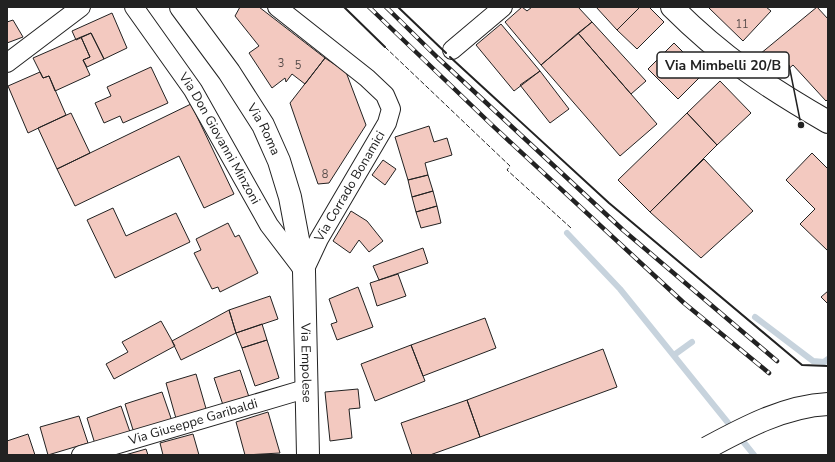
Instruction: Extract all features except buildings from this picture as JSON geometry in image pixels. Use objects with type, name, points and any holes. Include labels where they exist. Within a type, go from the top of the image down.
[{"type":"main road","name":"Via Roma","points":[[181,7],[229,72],[263,125],[279,161],[290,197],[304,271]]},
{"type":"main road","points":[[672,7],[694,30],[737,65],[776,92],[828,122]]},
{"type":"main road","name":"Via Empolese","points":[[304,271],[308,455]]},
{"type":"main road","points":[[695,455],[730,435],[763,420],[790,411],[828,404]]},
{"type":"street","points":[[7,63],[81,7]]},
{"type":"street","name":"Via Don Giovanni Minzoni","points":[[134,7],[192,90],[269,225],[304,271]]},
{"type":"street","name":"Via Corrado Bonamici","points":[[277,7],[367,78],[389,101],[391,109],[387,123],[319,239],[304,271]]},
{"type":"street","points":[[452,50],[503,7]]},
{"type":"street","name":"Via Giuseppe Garibaldi","points":[[81,455],[306,389]]},
{"type":"waterway","points":[[567,233],[620,289],[754,455]]},
{"type":"waterway","points":[[755,317],[813,361],[824,362],[828,359]]},
{"type":"waterway","points":[[674,355],[692,342]]},
{"type":"railway","points":[[369,7],[494,127],[684,303],[769,373]]},
{"type":"railway","points":[[386,7],[438,58],[623,230],[777,361]]},
{"type":"fence","points":[[385,47],[510,166],[507,170],[571,228]]},
{"type":"wall","points":[[344,7],[385,47]]},
{"type":"wall","points":[[398,7],[446,53]]},
{"type":"wall","points":[[450,57],[609,203],[802,365],[828,366]]},
{"type":"place","name":"Via Mimbelli 20/B","points":[[801,125]]}]
